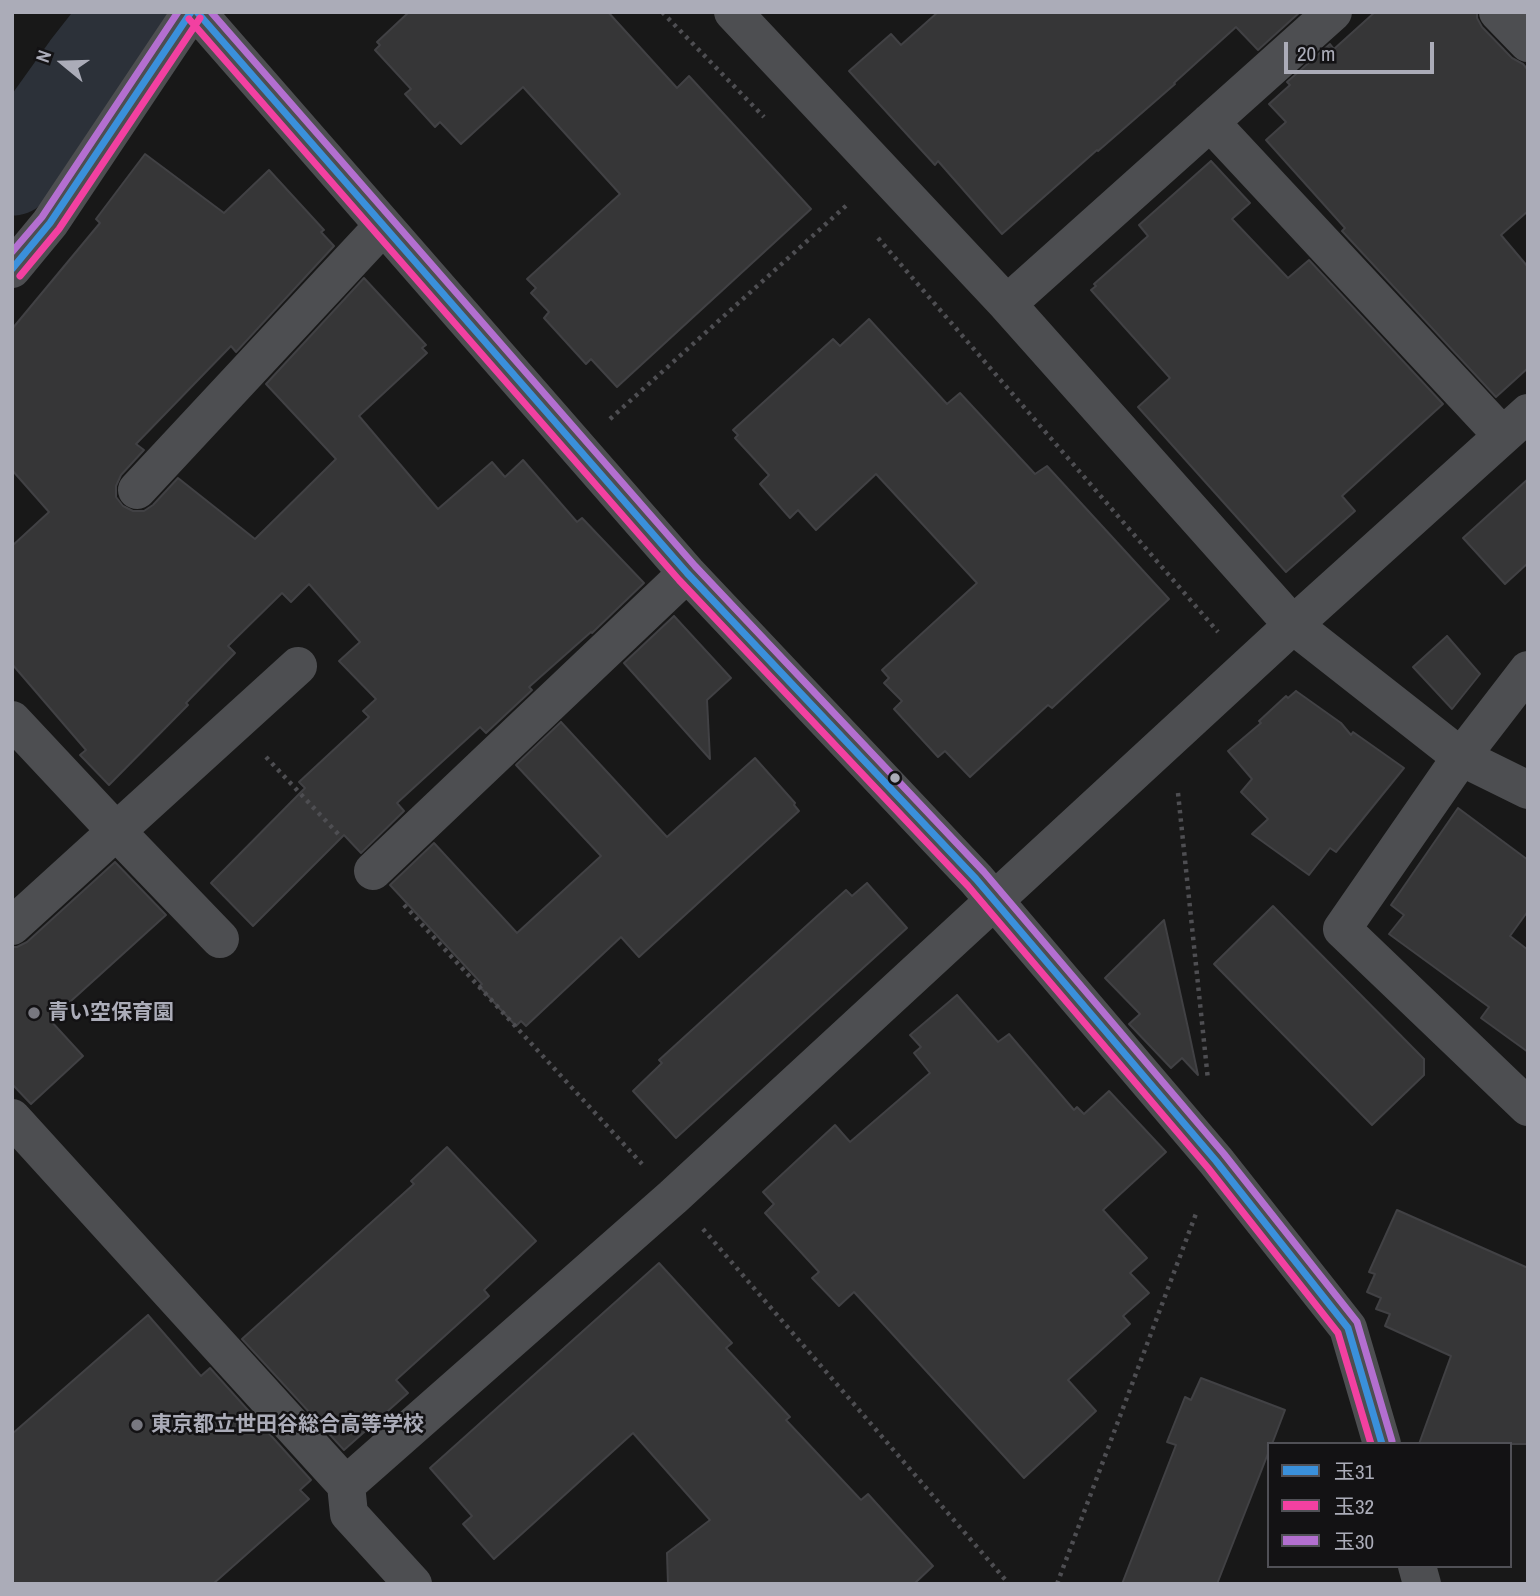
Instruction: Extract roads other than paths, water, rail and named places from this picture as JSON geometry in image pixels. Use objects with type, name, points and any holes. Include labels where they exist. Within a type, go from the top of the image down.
[{"type":"street","points":[[12,269],[50,223],[191,12]]},
{"type":"street","points":[[197,12],[687,573],[976,879],[1216,1161],[1348,1328],[1381,1442]]},
{"type":"street","points":[[733,12],[1007,304],[1293,625],[1461,757],[1528,790]]},
{"type":"street","points":[[1007,304],[1333,12]]},
{"type":"street","points":[[1498,12],[1528,43]]},
{"type":"street","points":[[345,1485],[673,1197],[1515,424],[1210,122]]},
{"type":"street","points":[[136,490],[383,226]]},
{"type":"street","points":[[373,871],[687,573]]},
{"type":"street","points":[[12,926],[298,666]]},
{"type":"street","points":[[1528,670],[1461,757],[1342,929],[1528,1107]]},
{"type":"street","points":[[12,720],[220,939]]},
{"type":"street","points":[[12,1118],[345,1485],[349,1514],[413,1584]]},
{"type":"waterway","points":[[12,171],[129,12]]},
{"type":"place","name":"青い空保育園","points":[[34,1013]]},
{"type":"place","name":"東京都立世田谷総合高等学校","points":[[137,1425]]}]
